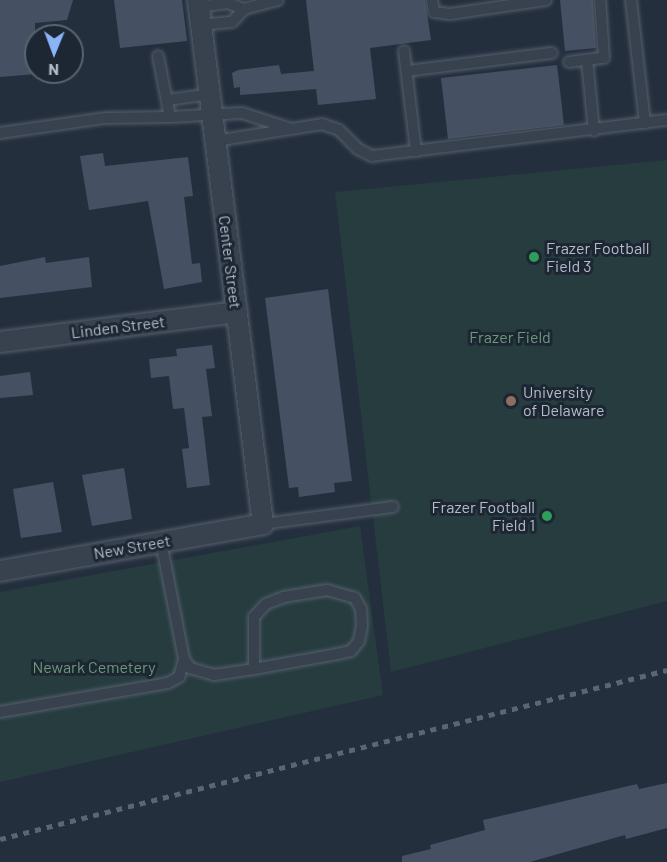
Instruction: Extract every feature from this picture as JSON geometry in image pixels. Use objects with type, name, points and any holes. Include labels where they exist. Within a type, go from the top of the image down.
[{"type":"street","name":"Center Street","points":[[199,11],[263,524]]},
{"type":"street","name":"Linden Street","points":[[0,342],[237,312]]},
{"type":"street","name":"New Street","points":[[0,570],[263,524]]},
{"type":"lane","points":[[199,11],[232,22],[244,9],[278,0]]},
{"type":"lane","points":[[432,0],[434,12],[450,14],[546,0]]},
{"type":"lane","points":[[569,62],[604,58],[600,0]]},
{"type":"lane","points":[[631,0],[645,123]]},
{"type":"lane","points":[[199,11],[228,3],[244,9]]},
{"type":"lane","points":[[404,51],[416,150]]},
{"type":"lane","points":[[407,71],[552,53]]},
{"type":"lane","points":[[158,56],[170,117]]},
{"type":"lane","points":[[587,60],[594,131]]},
{"type":"lane","points":[[168,100],[211,104],[289,128]]},
{"type":"lane","points":[[0,133],[106,118],[170,117],[211,104]]},
{"type":"lane","points":[[215,141],[272,135],[289,128],[330,125],[349,137],[364,154],[372,156],[594,131],[667,120]]},
{"type":"lane","points":[[263,524],[393,507]]},
{"type":"lane","points":[[0,712],[168,683],[179,677],[184,659],[162,542]]},
{"type":"lane","points":[[184,659],[202,674],[254,669],[351,651],[359,641],[362,626],[361,609],[355,598],[327,590],[284,597],[267,604],[254,617],[254,669]]},
{"type":"green space","name":"Frazer Field","points":[[667,160],[667,601],[391,672],[335,192]]},
{"type":"green space","name":"Newark Cemetery","points":[[360,526],[383,695],[0,782],[0,592]]},
{"type":"building","points":[[0,0],[73,0],[67,20],[24,24],[24,75],[0,77]]},
{"type":"building","points":[[114,0],[182,0],[187,41],[120,48]]},
{"type":"building","points":[[306,0],[425,0],[431,40],[370,48],[376,99],[318,105],[316,89],[240,95],[240,87],[234,88],[232,73],[238,70],[279,65],[281,74],[314,71]]},
{"type":"building","points":[[560,0],[593,0],[596,48],[565,51]]},
{"type":"building","points":[[557,65],[564,125],[448,139],[441,78]]},
{"type":"building","points":[[103,153],[105,166],[188,157],[193,196],[184,197],[192,264],[200,263],[202,282],[164,289],[148,201],[89,210],[80,156]]},
{"type":"building","points":[[45,257],[46,263],[89,257],[92,287],[0,298],[0,266]]},
{"type":"building","points":[[328,289],[352,481],[334,483],[335,492],[299,497],[298,487],[289,488],[265,298]]},
{"type":"building","points":[[212,345],[215,368],[206,369],[212,416],[202,417],[210,485],[187,488],[182,449],[189,448],[184,408],[173,409],[169,376],[151,378],[149,359],[177,356],[176,349]]},
{"type":"building","points":[[30,372],[33,395],[0,398],[0,376]]},
{"type":"building","points":[[124,468],[132,519],[92,526],[82,475]]},
{"type":"building","points":[[53,482],[62,532],[21,538],[13,489]]},
{"type":"building","points":[[667,783],[667,828],[626,839],[625,835],[530,862],[402,862],[402,856],[431,849],[430,845],[485,830],[483,820],[637,784],[639,789]]},
{"type":"railway","points":[[0,839],[667,670]]},
{"type":"place","name":"Frazer Football Field 3","points":[[534,257]]},
{"type":"place","name":"University of Delaware","points":[[511,401]]},
{"type":"place","name":"Frazer Football Field 1","points":[[547,516]]}]
